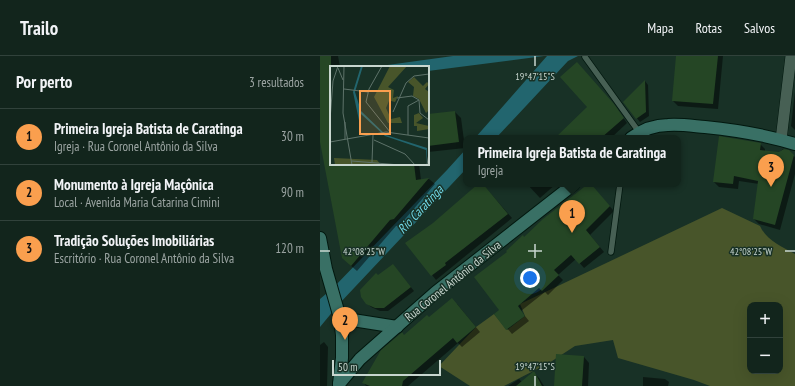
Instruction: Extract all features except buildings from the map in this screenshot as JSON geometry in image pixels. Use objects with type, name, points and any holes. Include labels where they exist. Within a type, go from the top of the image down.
[{"type":"main road","points":[[635,135],[653,127],[668,125],[691,126],[735,130],[795,144]]},
{"type":"main road","name":"Rua Coronel Antônio da Silva","points":[[339,385],[360,359],[436,292],[570,187]]},
{"type":"main road","points":[[320,238],[326,269],[339,313],[342,335],[342,358],[339,385]]},
{"type":"main road","points":[[339,313],[398,327]]},
{"type":"street","points":[[781,140],[791,56]]},
{"type":"lane","points":[[585,57],[635,135]]},
{"type":"lane","points":[[611,252],[620,187]]},
{"type":"green space","points":[[722,208],[760,226],[770,239],[795,254],[795,386],[710,386],[618,358],[613,340],[575,346],[549,363],[504,386],[470,386],[439,366],[476,327],[494,314],[507,330],[525,316],[520,304]]},
{"type":"water","points":[[453,56],[544,56],[429,71],[429,66],[380,66]]},
{"type":"water","points":[[547,56],[578,56],[568,61],[499,135],[478,135]]},
{"type":"water","name":"Rio Caratinga","points":[[463,152],[463,172],[339,304],[320,327],[320,299],[333,288]]},
{"type":"place","name":"Tradição Soluções Imobiliárias","points":[[771,187]]},
{"type":"place","name":"Primeira Igreja Batista de Caratinga","points":[[572,233]]},
{"type":"place","name":"Monumento à Igreja Maçônica","points":[[345,340]]}]
